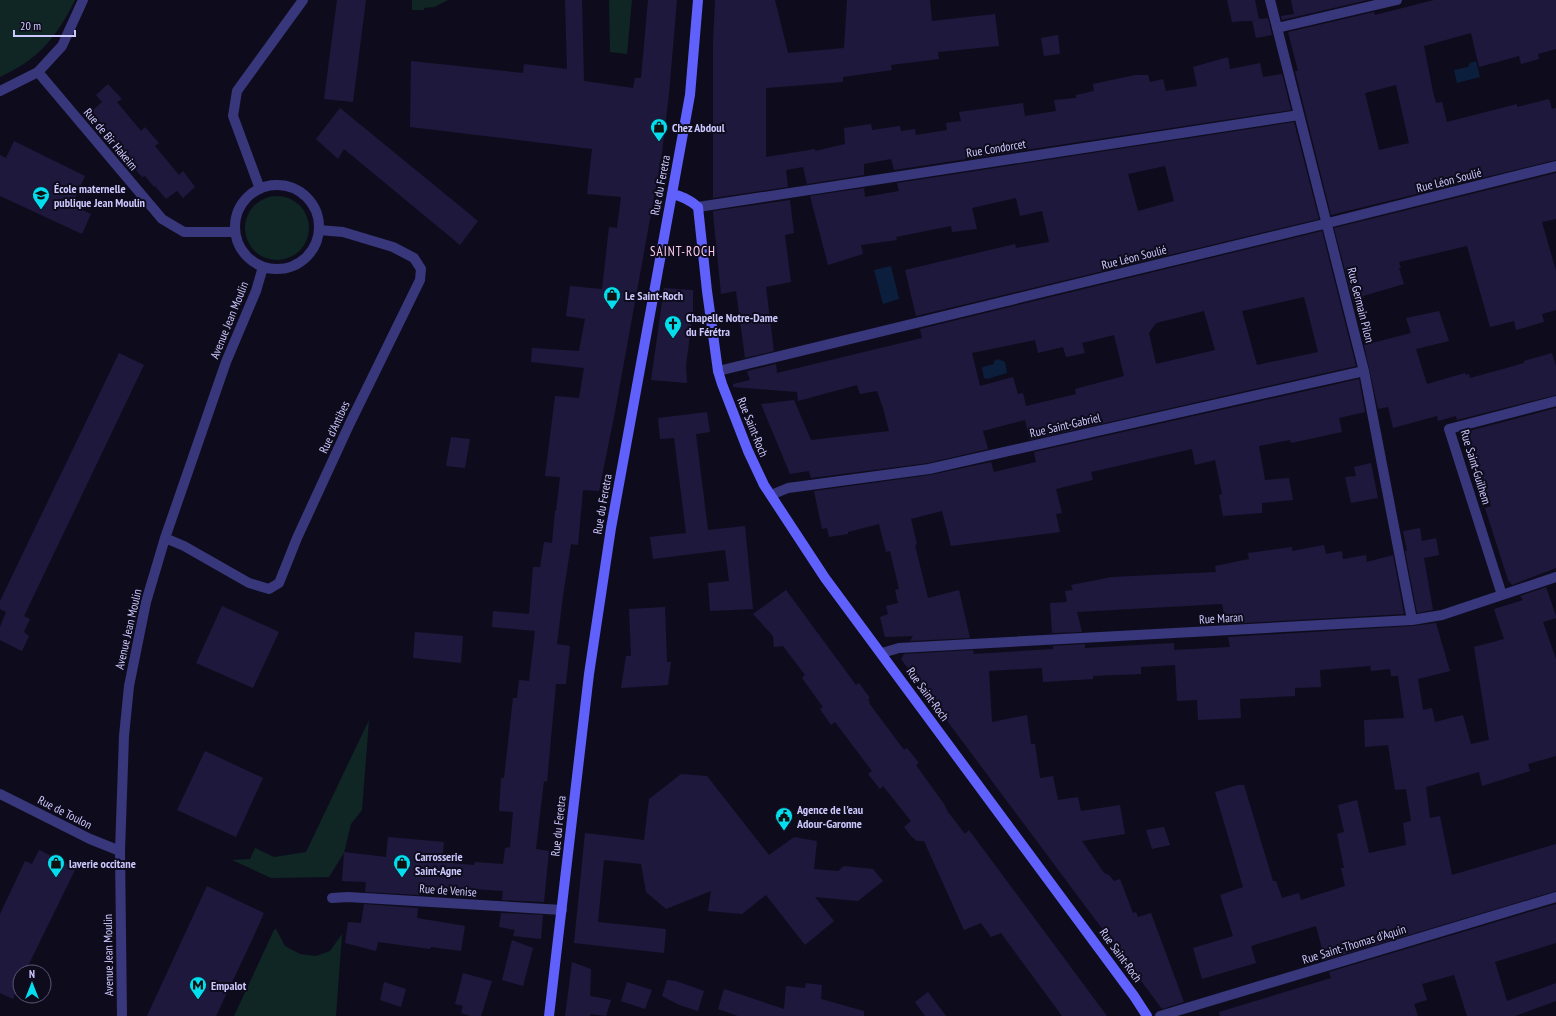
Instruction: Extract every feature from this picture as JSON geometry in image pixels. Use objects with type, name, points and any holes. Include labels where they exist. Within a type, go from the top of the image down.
[{"type":"street","points":[[0,91],[38,72],[62,46],[83,0]]},
{"type":"street","points":[[260,189],[233,116],[236,91],[303,0]]},
{"type":"street","name":"Rue du Feretra","points":[[549,1016],[588,674],[604,570],[690,95],[698,0]]},
{"type":"street","name":"Rue Germain Pilon","points":[[1270,0],[1364,371],[1412,620]]},
{"type":"street","points":[[1277,28],[1397,0]]},
{"type":"street","name":"Rue de Bir Hakeim","points":[[38,72],[162,218],[184,232],[235,232]]},
{"type":"street","name":"Rue Condorcet","points":[[698,207],[1299,115]]},
{"type":"street","name":"Rue Léon Soulié","points":[[718,371],[1327,224],[1556,166]]},
{"type":"street","points":[[272,185],[284,186],[296,190],[306,197],[314,206],[318,218],[319,230],[317,240],[312,251],[305,259],[296,265],[285,269],[274,269],[263,267],[252,262],[244,253],[238,243],[235,232],[235,221],[243,202],[251,194],[272,185]]},
{"type":"street","points":[[672,194],[690,201],[698,207]]},
{"type":"street","name":"Rue Saint-Roch","points":[[698,207],[707,291],[718,371],[748,451],[764,485],[825,578],[882,653],[1134,996],[1147,1016]]},
{"type":"street","name":"Rue d'Antibes","points":[[165,538],[184,546],[249,583],[268,589],[279,583],[297,538],[347,430],[420,280],[421,269],[414,258],[393,247],[342,232],[319,230]]},
{"type":"street","name":"Avenue Jean Moulin","points":[[122,1016],[120,851],[124,736],[129,686],[146,602],[165,538],[226,362],[256,291],[263,267]]},
{"type":"street","name":"Rue Saint-Gabriel","points":[[771,495],[788,488],[930,469],[1364,371]]},
{"type":"street","name":"Rue Saint-Guilhem","points":[[1502,595],[1450,429],[1556,401]]},
{"type":"street","name":"Rue Maran","points":[[882,653],[899,648],[1412,620],[1442,615],[1556,577]]},
{"type":"street","name":"Rue de Toulon","points":[[0,794],[90,839],[120,851]]},
{"type":"street","name":"Rue de Venise","points":[[332,898],[348,897],[562,910]]},
{"type":"street","name":"Rue Saint-Thomas d'Aquin","points":[[1160,1016],[1556,897]]},
{"type":"green space","points":[[0,0],[75,0],[61,26],[45,46],[26,63],[0,77]]},
{"type":"green space","points":[[412,0],[448,0],[434,7],[424,8],[424,10],[412,10]]},
{"type":"green space","points":[[609,0],[632,0],[627,54],[610,52]]},
{"type":"green space","points":[[277,196],[295,202],[303,210],[309,228],[303,246],[295,254],[277,260],[259,254],[251,246],[245,228],[251,210],[259,202]]},
{"type":"green space","points":[[369,720],[362,810],[351,824],[344,853],[329,877],[271,878],[232,860],[250,859],[255,848],[274,857],[306,852]]},
{"type":"green space","points":[[276,929],[285,946],[300,954],[316,956],[330,951],[342,934],[336,1016],[234,1016],[274,930]]},
{"type":"water","points":[[1476,61],[1480,77],[1457,83],[1454,70],[1468,67],[1470,63]]},
{"type":"water","points":[[891,266],[899,299],[883,304],[874,270]]},
{"type":"water","points":[[998,359],[1005,362],[1007,373],[987,379],[984,378],[983,367],[994,364],[994,361]]},
{"type":"building","points":[[337,0],[366,0],[353,102],[324,99]]},
{"type":"building","points":[[565,0],[582,0],[584,81],[633,88],[635,78],[641,78],[648,0],[677,0],[669,94],[662,153],[615,412],[599,491],[583,490],[578,545],[571,544],[563,596],[557,644],[570,646],[566,684],[556,684],[547,782],[544,781],[536,849],[549,851],[544,902],[502,900],[503,891],[460,888],[460,892],[420,888],[419,895],[365,892],[366,882],[342,881],[344,852],[386,857],[388,837],[444,842],[442,862],[474,865],[475,862],[503,864],[505,848],[510,847],[513,812],[499,811],[501,778],[504,778],[513,698],[517,698],[519,680],[529,681],[535,631],[492,627],[493,611],[529,614],[533,567],[540,567],[544,542],[552,543],[556,511],[560,477],[545,476],[555,396],[579,398],[584,368],[531,362],[532,348],[579,351],[585,319],[566,316],[570,286],[602,289],[609,227],[617,228],[621,197],[587,194],[592,149],[410,127],[411,61],[523,73],[524,64],[567,69]]},
{"type":"building","points":[[715,0],[775,0],[788,53],[844,48],[847,0],[930,0],[932,21],[995,14],[999,46],[938,52],[939,59],[891,65],[892,70],[843,77],[843,82],[766,88],[766,157],[815,149],[815,151],[845,144],[844,128],[871,124],[872,130],[900,126],[901,131],[915,129],[916,135],[947,130],[946,123],[961,121],[959,112],[1023,103],[1025,116],[1056,111],[1054,100],[1076,98],[1076,95],[1094,91],[1093,84],[1135,75],[1148,75],[1150,82],[1163,79],[1166,91],[1197,86],[1193,67],[1228,57],[1230,69],[1260,63],[1263,77],[1282,74],[1291,110],[894,170],[891,159],[864,164],[864,175],[807,184],[803,167],[786,170],[788,187],[713,198],[713,43]]},
{"type":"building","points":[[1227,0],[1255,0],[1259,20],[1232,22]]},
{"type":"building","points":[[1291,0],[1368,0],[1282,20],[1281,16],[1294,14]]},
{"type":"building","points":[[1434,0],[1556,0],[1556,49],[1538,54],[1539,59],[1521,64],[1519,56],[1479,67],[1471,33],[1424,46],[1436,103],[1442,102],[1447,122],[1517,104],[1517,107],[1549,99],[1552,109],[1556,108],[1556,160],[1331,215],[1295,71],[1298,71],[1288,32],[1374,12],[1375,15]],"holes":[[[1396,85],[1409,143],[1379,150],[1365,93]]]},
{"type":"building","points":[[1268,18],[1272,35],[1256,38],[1252,20]]},
{"type":"building","points":[[1058,35],[1060,54],[1044,56],[1041,38]]},
{"type":"building","points":[[108,84],[122,99],[117,102],[141,131],[145,127],[159,143],[155,146],[179,175],[183,171],[195,187],[183,198],[177,191],[166,199],[145,176],[142,177],[110,140],[112,139],[92,111],[102,102],[96,95]]},
{"type":"building","points":[[340,108],[478,221],[460,245],[344,149],[338,159],[316,139]]},
{"type":"building","points":[[1294,122],[1319,219],[916,316],[905,270],[1015,244],[1016,248],[1049,242],[1042,211],[1020,216],[1016,198],[972,208],[977,229],[952,232],[951,226],[896,237],[897,240],[861,245],[863,254],[828,265],[810,196],[864,188],[865,197],[899,191],[897,183]],"holes":[[[1165,166],[1174,201],[1138,211],[1128,174]]]},
{"type":"building","points":[[14,141],[85,176],[72,205],[91,214],[82,234],[0,196],[0,155],[6,158]]},
{"type":"building","points":[[1556,173],[1556,219],[1542,222],[1556,271],[1556,310],[1542,314],[1544,322],[1516,330],[1514,321],[1490,327],[1467,246],[1399,262],[1401,268],[1399,268],[1404,284],[1363,296],[1364,298],[1353,301],[1334,228]]},
{"type":"building","points":[[790,200],[794,233],[785,235],[791,282],[766,287],[774,351],[745,358],[736,291],[721,294],[713,211]]},
{"type":"building","points":[[1322,231],[1356,366],[1030,440],[1025,420],[983,431],[988,449],[928,463],[811,478],[809,471],[790,474],[761,404],[794,400],[811,440],[889,431],[877,391],[860,394],[857,385],[798,401],[797,392],[733,387],[733,384],[750,380],[747,371],[776,364],[777,373],[922,338],[920,329]],"holes":[[[1304,297],[1318,352],[1257,365],[1242,311]],[[1204,311],[1215,350],[1156,364],[1149,333],[1156,323]],[[1114,335],[1124,376],[1075,389],[1076,394],[1026,406],[1023,393],[1018,394],[1013,377],[980,386],[972,353],[1035,340],[1038,353],[1063,347],[1066,357],[1085,353],[1082,343]]]},
{"type":"building","name":"Chapelle Notre-Dame du Férétra","points":[[664,288],[693,290],[693,313],[686,365],[687,383],[651,380]]},
{"type":"building","points":[[1439,311],[1449,341],[1416,349],[1427,384],[1465,373],[1466,375],[1469,374],[1470,378],[1524,363],[1524,361],[1552,353],[1556,366],[1556,395],[1457,420],[1456,416],[1438,421],[1437,416],[1393,428],[1388,407],[1378,409],[1364,345],[1411,333],[1406,318]]},
{"type":"building","points":[[119,353],[144,365],[24,616],[30,619],[24,632],[29,636],[22,651],[0,640],[0,627],[6,612],[0,609],[0,601]]},
{"type":"building","points":[[1359,379],[1365,412],[1339,418],[1342,432],[1291,443],[1290,440],[1259,446],[1265,480],[1289,478],[1293,500],[1262,503],[1262,513],[1223,516],[1219,495],[1222,494],[1215,460],[1195,465],[1192,449],[1091,472],[1093,480],[1056,489],[1062,513],[1056,514],[1060,532],[951,546],[942,511],[911,519],[917,544],[915,545],[928,598],[959,590],[970,638],[910,641],[913,636],[885,637],[880,617],[888,614],[886,606],[898,603],[895,590],[899,589],[890,551],[886,552],[879,524],[848,532],[848,534],[829,537],[827,528],[822,529],[814,491],[930,475],[991,462],[994,472],[1036,462],[1034,452]]},
{"type":"building","points":[[1556,408],[1556,568],[1512,585],[1508,580],[1485,508],[1491,506],[1475,458],[1469,459],[1461,433]]},
{"type":"building","points":[[707,412],[710,432],[696,434],[708,530],[745,526],[753,609],[710,611],[708,583],[729,581],[725,550],[653,559],[650,537],[686,533],[674,438],[660,439],[658,418]]},
{"type":"building","points":[[451,437],[470,439],[465,468],[446,466]]},
{"type":"building","points":[[1371,463],[1378,498],[1351,503],[1345,477],[1356,476],[1354,467]]},
{"type":"building","points":[[1420,528],[1422,541],[1436,538],[1439,555],[1424,558],[1433,610],[1417,613],[1405,551],[1407,551],[1403,531]]},
{"type":"building","points":[[1324,545],[1326,554],[1342,551],[1343,559],[1366,555],[1367,562],[1393,555],[1404,614],[1226,624],[1222,604],[1077,612],[1082,632],[1052,633],[1050,603],[1067,602],[1065,591],[1073,590],[1071,585],[1112,577],[1216,572],[1215,566],[1249,559],[1248,553],[1292,547],[1292,551]]},
{"type":"building","points":[[1546,587],[1556,616],[1556,618],[1543,622],[1556,659],[1556,756],[1528,764],[1530,771],[1482,786],[1479,772],[1426,787],[1430,818],[1440,816],[1452,875],[1556,844],[1556,891],[1325,960],[1316,926],[1251,946],[1256,963],[1202,979],[1193,948],[1233,936],[1220,895],[1243,887],[1215,792],[1238,785],[1244,785],[1273,881],[1276,881],[1282,898],[1299,893],[1301,900],[1345,886],[1341,868],[1344,868],[1337,834],[1344,832],[1338,805],[1357,800],[1369,853],[1406,845],[1403,823],[1411,821],[1406,789],[1395,790],[1388,745],[1365,747],[1364,720],[1404,718],[1398,676],[1391,676],[1390,669],[1371,671],[1370,666],[1320,670],[1321,687],[1295,688],[1295,696],[1240,699],[1241,718],[1198,720],[1197,700],[1177,701],[1175,665],[1141,667],[1141,674],[1093,676],[1093,679],[1043,682],[1042,668],[989,671],[992,722],[1027,715],[1031,744],[1035,744],[1040,778],[1053,776],[1058,800],[1078,797],[1081,811],[1120,805],[1125,834],[1082,841],[1104,873],[1109,875],[1114,881],[1120,879],[1133,913],[1136,912],[1138,917],[1151,913],[1184,1002],[1162,1009],[901,659],[904,654],[973,650],[974,654],[1053,649],[1053,646],[1085,644],[1085,648],[1174,643],[1174,650],[1230,647],[1228,637],[1412,626],[1436,623],[1450,671],[1418,679],[1423,710],[1432,708],[1435,722],[1463,715],[1471,744],[1489,740],[1474,647],[1504,639],[1494,609],[1523,600],[1520,596]]},
{"type":"building","points":[[786,590],[856,685],[859,683],[870,698],[868,699],[870,702],[869,703],[904,750],[907,748],[919,763],[916,765],[948,812],[965,834],[969,830],[1107,1016],[1062,1016],[1001,933],[991,937],[981,923],[964,930],[924,841],[917,841],[904,827],[911,821],[883,786],[880,789],[868,774],[872,771],[835,722],[831,725],[820,709],[823,707],[802,678],[805,675],[783,646],[774,647],[773,636],[753,614]]},
{"type":"building","points":[[222,606],[279,632],[253,688],[196,663]]},
{"type":"building","points":[[665,607],[667,662],[671,662],[668,685],[621,688],[626,656],[631,656],[629,609]]},
{"type":"building","points":[[415,632],[463,636],[461,663],[413,658]]},
{"type":"building","points":[[205,751],[263,778],[236,837],[177,810]]},
{"type":"building","points":[[681,774],[707,776],[769,855],[794,837],[817,841],[814,869],[838,871],[844,866],[873,869],[883,881],[858,901],[815,897],[834,921],[805,945],[766,895],[742,914],[708,911],[711,891],[666,909],[646,892],[641,864],[604,860],[598,922],[666,929],[664,953],[574,943],[585,833],[644,840],[649,799]]},
{"type":"building","points":[[1164,827],[1170,845],[1152,849],[1146,830]]},
{"type":"building","points":[[39,850],[76,868],[29,964],[12,964],[12,999],[0,993],[0,914],[25,861],[32,864]]},
{"type":"building","points":[[207,886],[264,913],[253,938],[216,1016],[147,1016]]},
{"type":"building","points":[[364,904],[418,908],[417,918],[465,926],[461,951],[431,947],[430,949],[378,942],[376,951],[345,943],[348,922],[361,923]]},
{"type":"building","points":[[1556,904],[1556,943],[1495,962],[1507,1001],[1556,983],[1556,1001],[1515,1016],[1467,1016],[1454,975],[1422,984],[1427,1000],[1414,1004],[1418,1016],[1220,1016],[1219,1012],[1331,978],[1329,972]]},
{"type":"building","points":[[501,913],[543,915],[541,939],[513,936],[515,930],[499,927]]},
{"type":"building","points":[[512,940],[533,948],[523,986],[502,980]]},
{"type":"building","points":[[572,962],[591,969],[590,996],[611,1000],[606,1016],[590,1014],[590,1016],[565,1016]]},
{"type":"building","points":[[463,973],[492,981],[481,1016],[470,1016],[461,1013],[463,1006],[455,1004]]},
{"type":"building","points":[[667,980],[676,981],[704,991],[698,1011],[679,1005],[662,996]]},
{"type":"building","points":[[384,982],[406,989],[401,1007],[380,1000]]},
{"type":"building","points":[[627,982],[652,990],[645,1009],[621,1001]]},
{"type":"building","points":[[806,983],[822,985],[821,999],[864,1011],[864,1016],[738,1016],[718,1009],[724,989],[784,1009],[786,986],[805,988]]},
{"type":"building","points":[[928,992],[946,1016],[925,1016],[915,1002]]},
{"type":"place","name":"Chez Abdoul","points":[[659,142]]},
{"type":"place","name":"École maternelle publique Jean Moulin","points":[[41,210]]},
{"type":"place","name":"Le Saint-Roch","points":[[612,310]]},
{"type":"place","name":"Chapelle Notre-Dame du Férétra","points":[[673,339]]},
{"type":"place","name":"Agence de l'eau Adour-Garonne","points":[[784,831]]},
{"type":"place","name":"laverie occitane","points":[[56,878]]},
{"type":"place","name":"Carrosserie Saint-Agne","points":[[402,878]]},
{"type":"place","name":"Empalot","points":[[198,1000]]},
{"type":"district","name":"SAINT-ROCH","points":[[683,251]]}]
